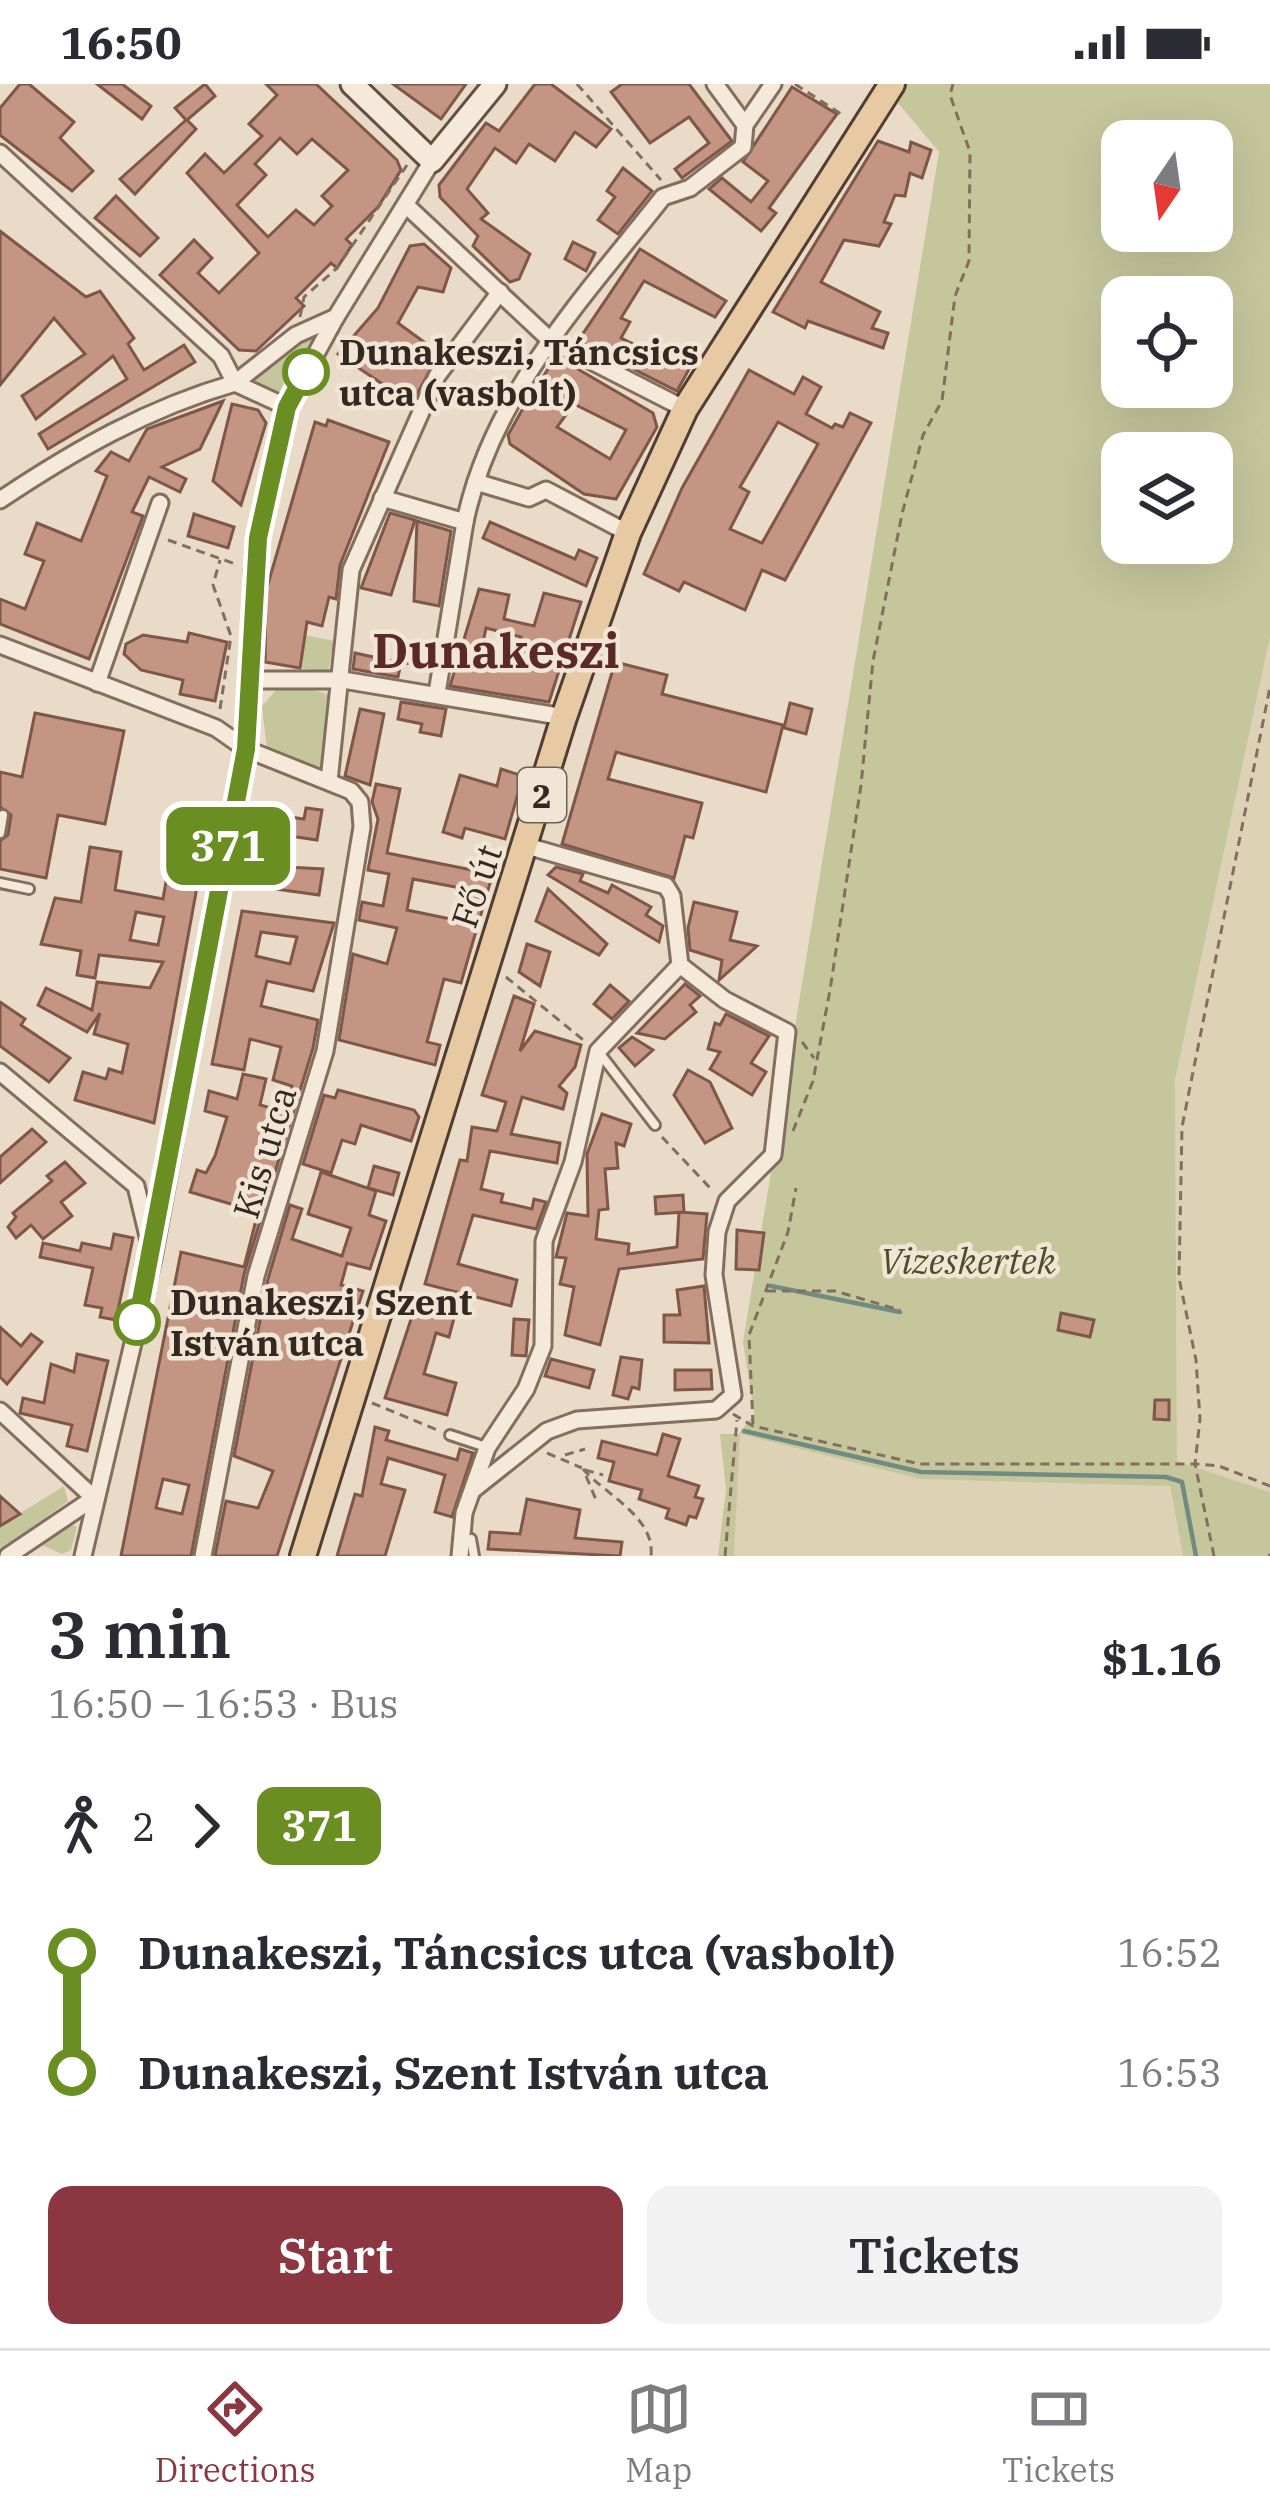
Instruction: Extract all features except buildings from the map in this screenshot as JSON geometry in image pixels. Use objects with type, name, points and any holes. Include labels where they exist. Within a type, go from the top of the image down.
[{"type":"main road","points":[[352,84],[427,156],[495,84]]},
{"type":"main road","name":"Fő út","points":[[303,1556],[564,717],[628,533],[685,409],[892,84]]},
{"type":"street","points":[[715,84],[745,125]]},
{"type":"street","points":[[437,693],[465,522],[497,425],[550,340],[669,192],[690,188],[743,147],[745,125],[773,84]]},
{"type":"street","points":[[0,153],[220,356],[236,383],[287,407]]},
{"type":"street","points":[[83,1556],[153,1258],[246,749],[254,571],[287,407],[336,317],[408,207],[427,156]]},
{"type":"street","points":[[408,207],[550,340],[685,409]]},
{"type":"street","points":[[0,645],[216,728],[246,749],[329,781],[351,570],[437,376],[500,292]]},
{"type":"street","points":[[0,500],[133,418],[236,383],[296,335],[336,317]]},
{"type":"street","points":[[476,482],[529,498],[546,490],[628,533]]},
{"type":"street","points":[[382,498],[465,522]]},
{"type":"street","points":[[97,682],[160,503]]},
{"type":"street","points":[[252,680],[343,680],[564,717]]},
{"type":"street","name":"Kis utca","points":[[203,1556],[256,1276],[325,1051],[359,849],[360,802],[329,781]]},
{"type":"street","points":[[470,1492],[547,1431],[577,1420],[722,1406],[733,1394],[714,1275],[717,1232],[727,1201],[773,1155],[787,1032],[725,1000],[680,965],[673,896],[666,886],[527,846]]},
{"type":"street","points":[[460,1556],[459,1534],[487,1448],[526,1389],[543,1346],[544,1241],[573,1162],[598,1051],[680,965]]},
{"type":"street","points":[[0,1072],[136,1186],[153,1258]]},
{"type":"street","points":[[0,1411],[94,1498]]},
{"type":"street","points":[[18,1554],[94,1498]]},
{"type":"lane","points":[[0,833],[3,815]]},
{"type":"lane","points":[[0,883],[29,889]]},
{"type":"lane","points":[[598,1051],[655,1125]]},
{"type":"lane","points":[[450,1435],[487,1448]]},
{"type":"lane","points":[[471,1539],[474,1556]]},
{"type":"path","points":[[577,84],[646,158],[669,192]]},
{"type":"path","points":[[795,84],[848,119]]},
{"type":"path","points":[[773,1155],[798,1124],[812,1081],[861,784],[877,640],[923,435],[942,401],[955,296],[969,261],[970,152],[950,95],[953,84]]},
{"type":"path","points":[[296,335],[304,298],[337,268],[406,166],[427,156]]},
{"type":"path","points":[[149,533],[254,571]]},
{"type":"path","points":[[220,560],[213,585],[231,636],[220,705]]},
{"type":"path","points":[[1214,1556],[1195,1464],[1200,1419],[1196,1360],[1179,1278],[1182,1127],[1270,687]]},
{"type":"path","points":[[1260,730],[1270,736]]},
{"type":"path","points":[[488,963],[598,1051]]},
{"type":"path","points":[[655,1125],[674,1154],[727,1201]]},
{"type":"path","points":[[753,1426],[749,1335],[788,1232],[796,1188]]},
{"type":"path","points":[[766,1291],[835,1291],[901,1310]]},
{"type":"path","points":[[370,1402],[450,1435]]},
{"type":"path","points":[[725,1556],[737,1418],[753,1426],[920,1464],[1195,1464],[1219,1466],[1270,1486]]},
{"type":"path","points":[[515,1454],[563,1456],[585,1449]]},
{"type":"path","points":[[563,1456],[642,1520],[652,1541],[651,1556]]},
{"type":"path","points":[[583,1469],[603,1475]]},
{"type":"path","points":[[583,1469],[597,1502]]},
{"type":"shaded area","points":[[1270,637],[1270,1492],[1177,1461],[1175,1080]]},
{"type":"shaded area","points":[[739,1434],[920,1476],[1169,1482],[1183,1556],[734,1556]]},
{"type":"green space","name":"Vizeskertek","points":[[903,84],[1270,84],[1270,637],[1175,1080],[1177,1461],[1270,1492],[1270,1556],[1183,1556],[1170,1486],[921,1479],[740,1434],[734,1556],[718,1556],[726,1489],[720,1434],[739,1434],[754,1414],[743,1342],[939,152],[894,98]]},
{"type":"green space","points":[[336,317],[287,407],[235,383]]},
{"type":"green space","points":[[305,635],[334,641],[328,673],[300,668]]},
{"type":"green space","points":[[306,688],[334,696],[323,774],[267,750],[262,706],[276,690]]},
{"type":"green space","points":[[64,1486],[68,1501],[0,1552],[0,1526]]},
{"type":"green space","points":[[67,1522],[77,1527],[71,1550],[62,1554],[42,1545],[40,1539]]},
{"type":"waterway","points":[[771,1286],[900,1312]]},
{"type":"waterway","points":[[744,1431],[921,1472],[1166,1477],[1182,1482],[1196,1556]]},
{"type":"bus line","name":"371","points":[[137,1322],[153,1258],[246,749],[258,538],[287,407],[306,372]]},
{"type":"place","name":"Dunakeszi, Táncsics utca (vasbolt)","points":[[306,372]]},
{"type":"place","name":"Dunakeszi, Szent István utca","points":[[137,1322]]},
{"type":"district","name":"Dunakeszi","points":[[496,650]]}]
